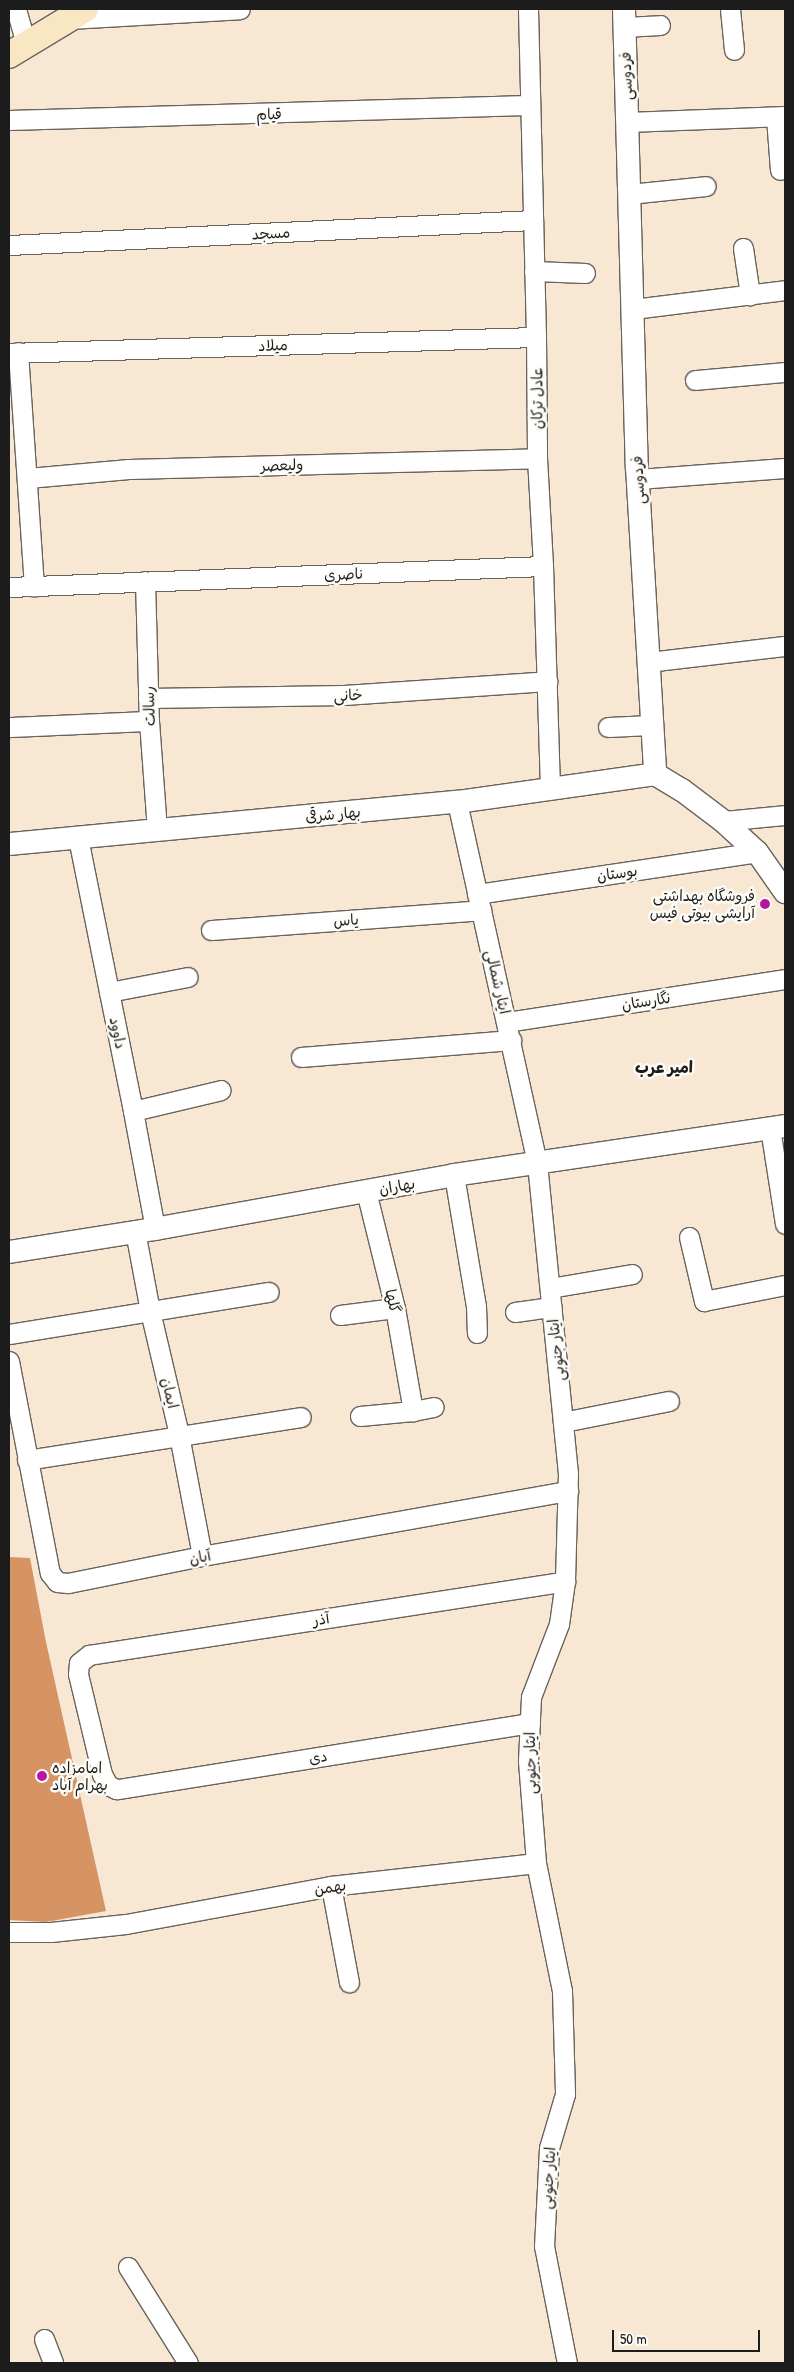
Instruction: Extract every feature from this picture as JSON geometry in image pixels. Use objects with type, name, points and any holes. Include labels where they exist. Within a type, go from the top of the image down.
[{"type":"main road","points":[[17,50],[76,14]]},
{"type":"street","points":[[16,9],[17,50]]},
{"type":"street","points":[[76,14],[240,9]]},
{"type":"street","name":"عادل ترکان","points":[[528,9],[537,458],[548,681],[550,788]]},
{"type":"street","points":[[730,9],[734,50]]},
{"type":"street","points":[[624,18],[660,25]]},
{"type":"street","name":"فردوسی","points":[[624,18],[638,479],[655,774]]},
{"type":"street","name":"قیام","points":[[9,120],[530,105]]},
{"type":"street","points":[[627,122],[781,117],[776,170]]},
{"type":"street","points":[[629,194],[706,186]]},
{"type":"street","name":"مسجد","points":[[9,245],[533,220]]},
{"type":"street","points":[[743,248],[750,295]]},
{"type":"street","points":[[534,271],[585,272]]},
{"type":"street","points":[[633,309],[785,290]]},
{"type":"street","name":"میلاد","points":[[13,352],[536,337]]},
{"type":"street","points":[[13,352],[18,457],[28,478],[34,586]]},
{"type":"street","points":[[695,380],[785,372],[785,377]]},
{"type":"street","name":"ولیعصر","points":[[28,478],[129,469],[537,458]]},
{"type":"street","points":[[638,479],[785,468]]},
{"type":"street","name":"ناصری","points":[[9,587],[543,566]]},
{"type":"street","name":"رسالت","points":[[145,581],[149,720],[157,830]]},
{"type":"street","points":[[648,662],[785,646]]},
{"type":"street","name":"خانی","points":[[148,698],[344,696],[548,681]]},
{"type":"street","points":[[9,727],[149,720]]},
{"type":"street","points":[[608,727],[651,726]]},
{"type":"street","points":[[655,774],[682,790],[723,821],[757,852],[785,892]]},
{"type":"street","name":"بهار شرقی","points":[[9,844],[457,802],[655,774]]},
{"type":"street","name":"ایثار شمالی","points":[[457,802],[537,1163]]},
{"type":"street","points":[[723,821],[785,814]]},
{"type":"street","name":"داوود","points":[[78,838],[134,1110],[145,1230]]},
{"type":"street","name":"بوستان","points":[[479,902],[757,852]]},
{"type":"street","name":"یاس","points":[[211,930],[479,902]]},
{"type":"street","points":[[109,992],[188,977]]},
{"type":"street","name":"نگارستان","points":[[301,1057],[509,1031],[785,979]]},
{"type":"street","points":[[134,1110],[221,1090]]},
{"type":"street","points":[[778,1127],[785,1224]]},
{"type":"street","name":"بهاران","points":[[9,1252],[145,1230],[454,1175],[778,1127]]},
{"type":"street","name":"ایثار جنوبی","points":[[537,1163],[563,1422],[568,1491],[565,1581],[559,1624],[531,1697],[528,1761],[536,1863],[562,1991],[565,2094],[548,2148],[544,2246],[567,2363]]},
{"type":"street","points":[[454,1175],[476,1306],[477,1333]]},
{"type":"street","name":"گلها","points":[[366,1191],[395,1308],[414,1412]]},
{"type":"street","name":"ایمان","points":[[145,1230],[150,1311],[180,1435],[202,1556]]},
{"type":"street","points":[[689,1237],[704,1301],[785,1285]]},
{"type":"street","points":[[550,1288],[632,1274]]},
{"type":"street","points":[[9,1334],[269,1292]]},
{"type":"street","points":[[515,1312],[552,1307]]},
{"type":"street","points":[[340,1315],[395,1308]]},
{"type":"street","name":"آبان","points":[[10,1372],[50,1573],[57,1582],[68,1583],[202,1556],[568,1491]]},
{"type":"street","points":[[563,1422],[669,1401]]},
{"type":"street","points":[[360,1416],[414,1412],[434,1407]]},
{"type":"street","points":[[27,1460],[301,1417]]},
{"type":"street","name":"آذر","points":[[108,1785],[102,1774],[78,1674],[79,1662],[89,1655],[565,1581]]},
{"type":"street","name":"دی","points":[[108,1785],[116,1789],[530,1723]]},
{"type":"street","name":"بهمن","points":[[9,1932],[51,1932],[126,1924],[331,1886],[536,1863]]},
{"type":"street","points":[[331,1886],[349,1982]]},
{"type":"street","points":[[128,2267],[188,2363]]},
{"type":"street","points":[[44,2339],[53,2363]]},
{"type":"building","name":"امامزاده بهرام آباد","points":[[9,1557],[30,1558],[46,1642],[106,1911],[46,1922],[9,1920]]},
{"type":"place","name":"فروشگاه بهداشتی آرایشی بیوتی فیس","points":[[765,904]]},
{"type":"place","name":"امامزاده بهرام آباد","points":[[42,1776]]},
{"type":"district","name":"امیر عرب","points":[[664,1067]]}]
